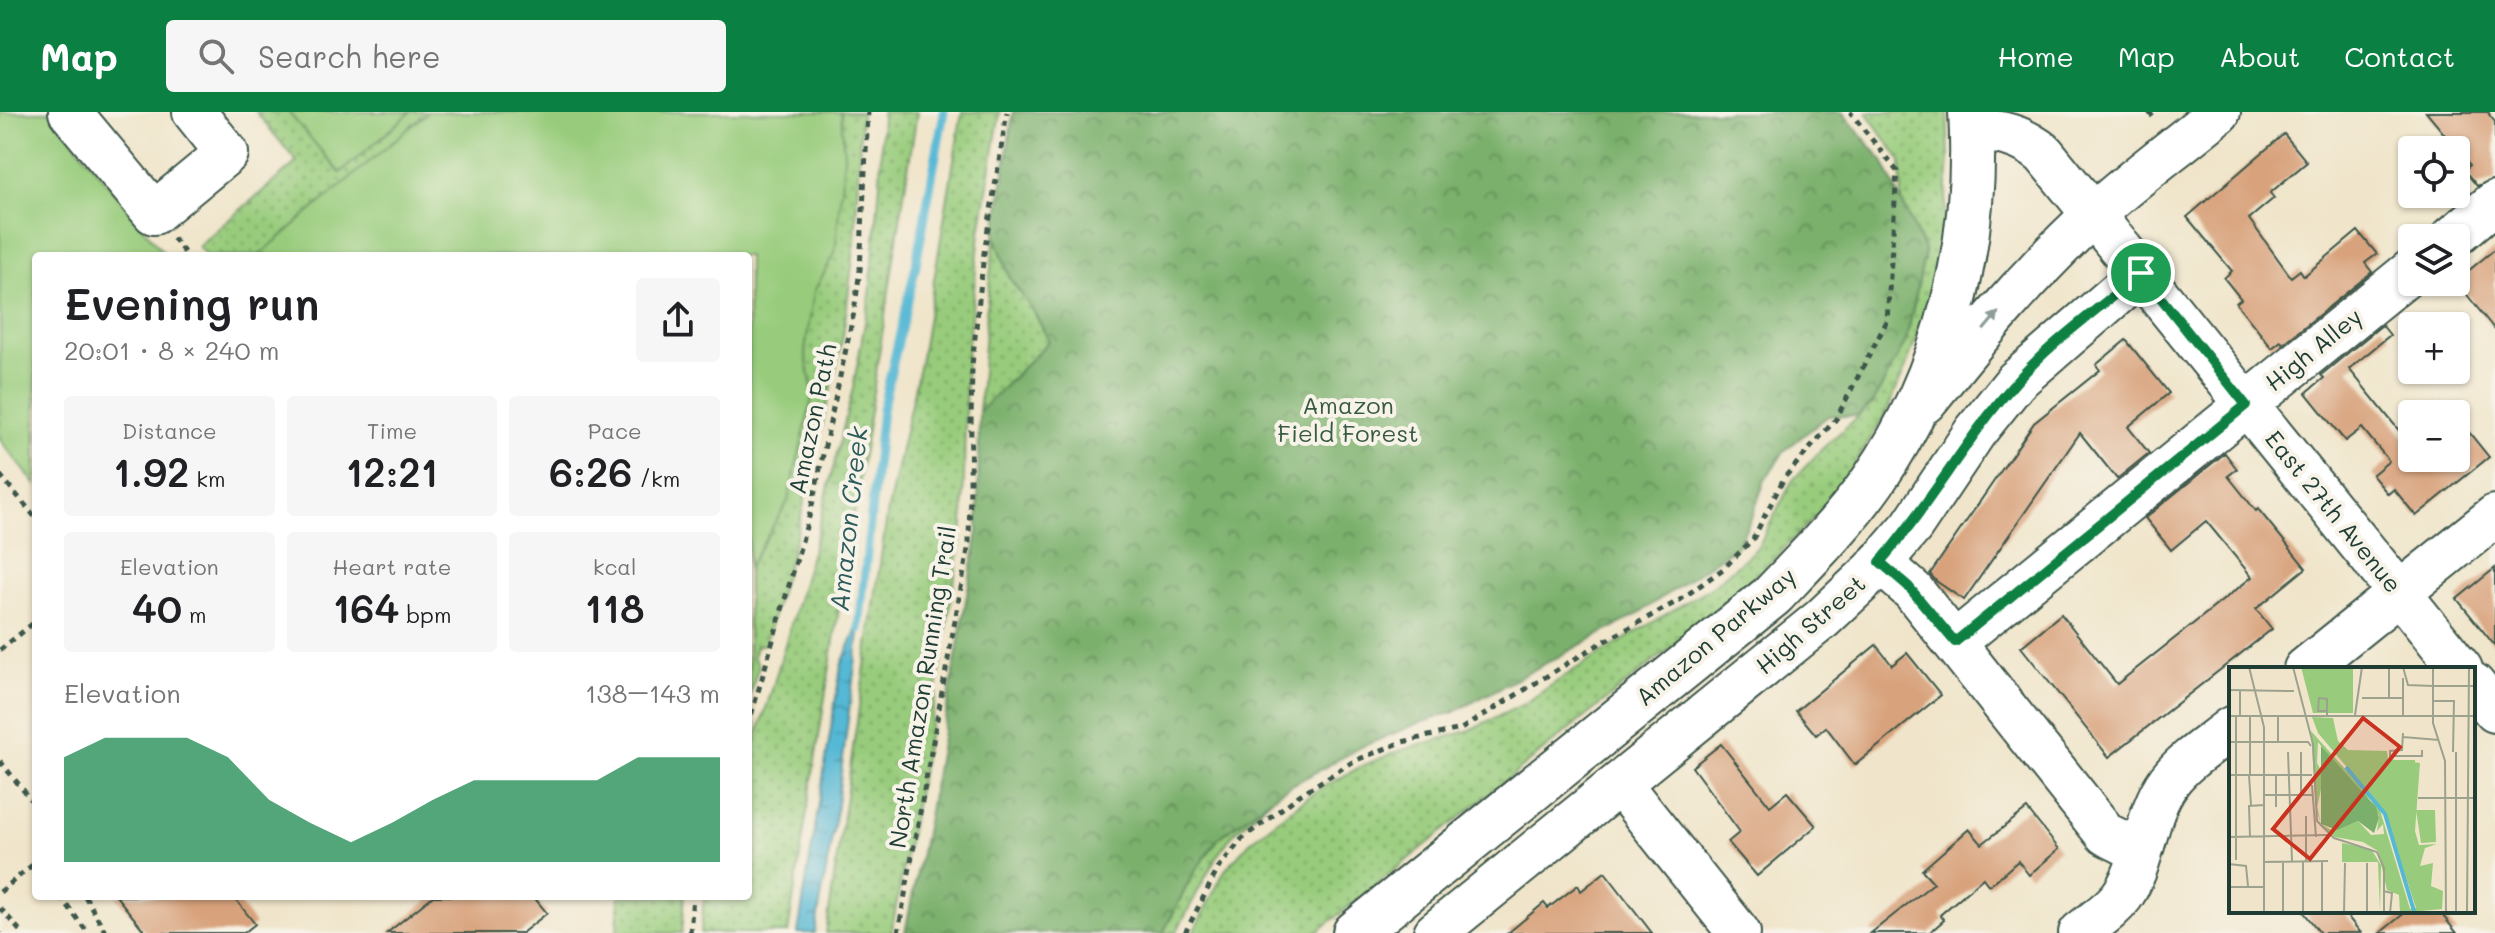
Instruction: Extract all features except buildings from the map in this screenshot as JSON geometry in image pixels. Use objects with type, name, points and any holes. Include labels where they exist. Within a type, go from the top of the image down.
[{"type":"main road","name":"Amazon Parkway","points":[[1355,933],[1773,595],[1824,542],[1873,481],[1906,425],[1930,373],[1951,314],[1964,253],[1971,190],[1971,120]]},
{"type":"street","points":[[70,112],[154,213],[227,153],[194,112]]},
{"type":"street","points":[[1906,425],[2006,303],[2093,215],[2219,112]]},
{"type":"street","name":"East 27th Avenue","points":[[1971,120],[2028,141],[2044,154],[2459,667]]},
{"type":"street","points":[[2469,224],[2495,202]]},
{"type":"street","name":"High Street","points":[[1435,933],[1822,619],[1912,526],[1975,432],[2016,381],[2141,273]]},
{"type":"street","name":"High Alley","points":[[1955,642],[2398,281]]},
{"type":"street","points":[[2308,667],[2495,516]]},
{"type":"street","points":[[1880,562],[1908,586],[1955,642],[2106,834],[2140,851]]},
{"type":"street","points":[[2475,686],[2495,711]]},
{"type":"street","points":[[2080,933],[2113,906],[2130,882],[2155,806],[2170,780],[2229,730]]},
{"type":"street","points":[[1620,784],[1738,933]]},
{"type":"path","name":"Amazon Path","points":[[752,712],[811,510],[854,312],[860,270],[868,112]]},
{"type":"path","name":"North Amazon Running Trail","points":[[898,933],[969,544],[972,365],[984,253],[1007,112]]},
{"type":"path","points":[[1185,933],[1219,867],[1242,839],[1301,794],[1354,761],[1402,742],[1461,729],[1594,647],[1680,600],[1723,569],[1753,539],[1784,478],[1836,419],[1887,321],[1897,171],[1850,112]]},
{"type":"path","points":[[0,475],[32,513]]},
{"type":"path","points":[[0,650],[32,624]]},
{"type":"path","points":[[0,761],[32,801]]},
{"type":"path","points":[[0,892],[32,867]]},
{"type":"path","points":[[63,900],[88,933]]},
{"type":"path","points":[[87,900],[106,933]]},
{"type":"path","points":[[690,933],[693,900]]},
{"type":"path","points":[[0,908],[22,933]]},
{"type":"green space","points":[[0,112],[50,112],[163,252],[32,252],[32,480],[0,440]]},
{"type":"green space","points":[[256,112],[861,112],[855,242],[843,336],[797,533],[765,644],[756,646],[753,657],[759,665],[752,688],[752,252],[203,252],[198,246],[297,162]]},
{"type":"green space","points":[[288,112],[411,112],[340,173]]},
{"type":"green space","points":[[428,112],[841,112],[844,157],[835,253],[814,291],[805,351],[813,394],[788,501],[752,561],[752,252],[263,252]]},
{"type":"green space","points":[[882,112],[917,112],[788,933],[701,933],[704,900],[752,900],[752,751],[817,534],[853,388],[870,295],[880,183]]},
{"type":"green space","points":[[962,112],[1000,112],[980,232],[966,363],[963,526],[936,694],[891,933],[826,933],[888,509],[921,358]]},
{"type":"green space","name":"Amazon Field Forest","points":[[1013,112],[1842,112],[1883,161],[1925,252],[1906,341],[1873,403],[1857,416],[1828,416],[1785,450],[1765,480],[1737,546],[1635,616],[1454,712],[1361,747],[1279,792],[1219,838],[1193,874],[1163,933],[905,933],[978,532],[979,412],[1049,341],[1010,278],[995,235]]},
{"type":"green space","points":[[1866,112],[1947,112],[1949,157],[1944,227],[1927,307],[1887,411],[1862,453],[1819,513],[1771,562],[1692,631],[1316,933],[1193,933],[1225,870],[1250,842],[1294,807],[1364,765],[1399,751],[1468,731],[1524,704],[1714,585],[1758,547],[1793,480],[1873,403],[1906,341],[1925,252],[1902,201],[1901,161]]},
{"type":"green space","points":[[995,235],[1010,279],[1035,314],[1049,341],[979,412],[987,303]]},
{"type":"green space","points":[[1279,792],[1233,834],[1215,859],[1176,933],[1163,933],[1193,874],[1219,838]]},
{"type":"green space","points":[[619,900],[685,900],[682,933],[617,933]]},
{"type":"water","points":[[861,618],[835,820],[815,933],[798,933],[841,666]]},
{"type":"waterway","name":"Amazon Creek","points":[[859,629],[882,410],[915,270],[944,112]]},
{"type":"route","points":[[2141,273],[2246,405],[1955,642],[1908,586],[1880,562],[1912,526],[1975,432],[2016,381],[2141,273]]}]
